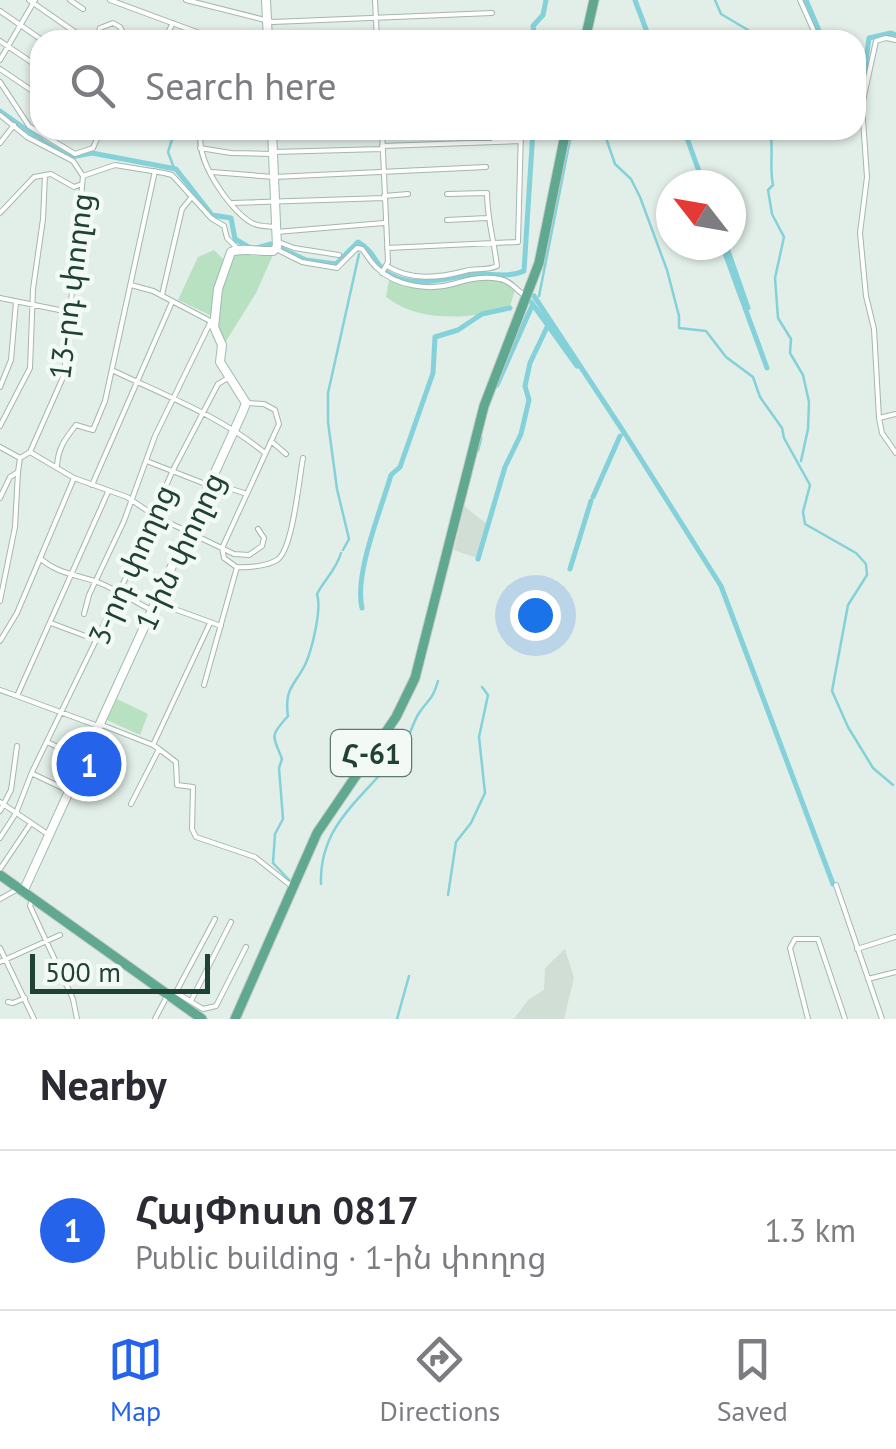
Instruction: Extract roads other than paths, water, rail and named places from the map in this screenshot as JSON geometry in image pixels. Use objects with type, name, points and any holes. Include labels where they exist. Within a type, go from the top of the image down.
[{"type":"main road","points":[[266,0],[268,30]]},
{"type":"main road","points":[[587,30],[594,0]]},
{"type":"main road","points":[[246,403],[219,358],[222,344],[212,322],[228,258],[238,249],[252,253],[276,240],[272,140]]},
{"type":"main road","name":"Հ-61","points":[[235,1019],[322,824],[388,730],[410,690],[424,649],[484,406],[538,264],[564,140]]},
{"type":"main road","name":"1-ին փողոց","points":[[25,893],[246,403]]},
{"type":"main road","points":[[0,872],[203,1018]]},
{"type":"main road","name":"Հ-61","points":[[227,1019],[238,1007]]},
{"type":"street","points":[[70,0],[83,9]]},
{"type":"street","points":[[110,0],[192,30]]},
{"type":"street","points":[[186,0],[267,20],[492,13]]},
{"type":"street","points":[[376,0],[377,30]]},
{"type":"street","points":[[800,0],[814,30]]},
{"type":"street","points":[[0,60],[32,1],[72,30]]},
{"type":"street","points":[[0,11],[30,32]]},
{"type":"street","points":[[99,30],[113,23],[122,30]]},
{"type":"street","points":[[169,30],[173,23]]},
{"type":"street","points":[[866,77],[874,45],[886,38],[896,40]]},
{"type":"street","points":[[0,41],[30,61]]},
{"type":"street","points":[[0,69],[30,89]]},
{"type":"street","points":[[0,82],[30,126]]},
{"type":"street","points":[[0,115],[30,138]]},
{"type":"street","points":[[0,143],[14,125]]},
{"type":"street","points":[[33,140],[73,160],[83,176],[115,165],[172,176],[224,226],[227,238],[238,249]]},
{"type":"street","points":[[52,140],[74,154],[96,146],[98,140]]},
{"type":"street","points":[[201,140],[200,148],[218,188],[302,262],[337,268],[357,248],[382,273],[398,282],[432,287],[466,279],[498,278],[528,297]]},
{"type":"street","points":[[382,140],[387,248],[382,273]]},
{"type":"street","points":[[862,140],[866,177],[860,233],[866,296],[874,329],[879,418],[882,433],[895,451]]},
{"type":"street","points":[[200,148],[273,153],[520,141],[518,242],[387,248]]},
{"type":"street","points":[[212,172],[274,177],[486,168]]},
{"type":"street","points":[[57,466],[60,447],[76,425],[94,430],[114,371],[155,171]]},
{"type":"street","points":[[0,214],[34,177],[50,174],[74,187],[82,184]]},
{"type":"street","points":[[0,426],[30,368],[45,175]]},
{"type":"street","name":"13-րդ փողոց","points":[[30,452],[64,376],[83,176]]},
{"type":"street","points":[[386,266],[405,275],[431,277],[497,266],[486,218],[487,193],[447,194]]},
{"type":"street","points":[[232,203],[408,194]]},
{"type":"street","points":[[162,295],[182,209],[191,198]]},
{"type":"street","points":[[447,220],[486,218]]},
{"type":"street","points":[[276,240],[384,223]]},
{"type":"street","points":[[276,240],[294,248],[339,255]]},
{"type":"street","points":[[84,614],[88,595],[98,582],[146,460],[212,322],[162,295],[131,285]]},
{"type":"street","points":[[0,298],[68,312]]},
{"type":"street","points":[[0,387],[11,360],[16,302]]},
{"type":"street","points":[[92,485],[172,302]]},
{"type":"street","points":[[114,371],[203,411],[250,438],[265,453]]},
{"type":"street","name":"3-րդ փողոց","points":[[0,838],[16,814],[173,470],[218,384],[228,378]]},
{"type":"street","points":[[246,403],[264,404],[276,410],[279,424],[222,547],[224,558],[237,567],[274,561],[283,553],[303,458]]},
{"type":"street","points":[[879,418],[893,414],[896,404]]},
{"type":"street","points":[[271,441],[286,454]]},
{"type":"street","points":[[0,447],[20,458]]},
{"type":"street","points":[[20,458],[30,452],[74,478],[132,501],[155,516],[242,555],[256,552],[264,542],[258,529]]},
{"type":"street","points":[[0,601],[17,515],[20,458]]},
{"type":"street","points":[[146,460],[192,481],[247,494]]},
{"type":"street","points":[[0,498],[10,476],[18,472]]},
{"type":"street","points":[[0,641],[18,613],[74,478]]},
{"type":"street","points":[[17,696],[108,492]]},
{"type":"street","points":[[40,558],[58,571],[73,572],[153,606],[220,626]]},
{"type":"street","points":[[204,684],[237,567]]},
{"type":"street","points":[[131,804],[210,622]]},
{"type":"street","points":[[51,623],[96,640]]},
{"type":"street","points":[[0,690],[156,747],[176,762],[177,786],[194,787],[192,828],[196,837],[256,857],[294,888]]},
{"type":"street","points":[[47,742],[83,758]]},
{"type":"street","points":[[0,811],[11,790],[18,746]]},
{"type":"street","points":[[34,774],[69,792]]},
{"type":"street","points":[[2,804],[49,835]]},
{"type":"street","points":[[0,872],[31,823]]},
{"type":"street","points":[[836,885],[882,1019]]},
{"type":"street","points":[[0,898],[25,893],[73,999],[77,1019]]},
{"type":"street","points":[[155,1019],[215,919]]},
{"type":"street","points":[[191,1001],[230,922]]},
{"type":"street","points":[[3,961],[60,935]]},
{"type":"street","points":[[857,949],[895,937]]},
{"type":"street","points":[[808,1019],[790,948],[795,939],[818,940],[845,1019]]},
{"type":"street","points":[[172,994],[203,1009],[219,1003],[246,947]]},
{"type":"street","points":[[0,948],[34,1019]]},
{"type":"street","points":[[868,979],[896,972]]},
{"type":"street","points":[[8,1002],[25,998]]},
{"type":"waterway","points":[[534,30],[546,0]]},
{"type":"waterway","points":[[635,0],[646,30]]},
{"type":"waterway","points":[[715,0],[721,14],[748,30]]},
{"type":"waterway","points":[[806,0],[819,30]]},
{"type":"waterway","points":[[866,60],[869,38],[896,35]]},
{"type":"waterway","points":[[0,111],[30,132]]},
{"type":"waterway","points":[[41,140],[71,157],[92,153],[176,169],[212,215],[231,218],[235,239],[252,249],[271,244],[306,260],[336,264],[358,242],[385,271],[400,279],[420,282],[524,271],[532,140]]},
{"type":"waterway","points":[[172,140],[168,152],[174,168]]},
{"type":"waterway","points":[[539,296],[570,140]]},
{"type":"waterway","points":[[688,140],[699,170]]},
{"type":"waterway","points":[[771,140],[773,185],[768,190],[772,214],[784,237],[775,278],[778,318],[791,339],[790,353],[803,375],[809,402],[801,461]]},
{"type":"waterway","points":[[607,141],[615,164],[631,179],[640,197],[667,270],[679,328],[706,331],[726,357],[753,377],[760,397],[782,428],[810,485],[803,512],[805,524],[856,553],[866,564],[867,575],[848,605],[832,691],[873,768],[893,785]]},
{"type":"waterway","points":[[343,550],[349,539],[337,489],[328,393],[359,254]]},
{"type":"waterway","points":[[727,260],[767,368]]},
{"type":"waterway","points":[[731,260],[748,308]]},
{"type":"waterway","points":[[534,296],[625,434]]},
{"type":"waterway","points":[[531,302],[577,366]]},
{"type":"waterway","points":[[497,385],[532,306]]},
{"type":"waterway","points":[[362,608],[362,578],[370,542],[391,475],[400,467],[433,373],[435,337],[458,330],[482,314],[510,308]]},
{"type":"waterway","points":[[506,465],[521,434],[529,400],[525,386],[530,363],[548,325]]},
{"type":"waterway","points":[[593,497],[620,436]]},
{"type":"waterway","points":[[627,437],[721,586],[833,884]]},
{"type":"waterway","points":[[477,450],[480,438]]},
{"type":"waterway","points":[[478,559],[505,467]]},
{"type":"waterway","points":[[570,569],[591,501]]},
{"type":"waterway","points":[[291,882],[273,863],[275,834],[283,819],[279,768],[282,759],[274,736],[288,716],[289,694],[311,650],[317,594],[341,553]]},
{"type":"waterway","points":[[321,884],[328,842],[337,825],[402,748],[438,681]]},
{"type":"waterway","points":[[448,895],[456,842],[471,823],[485,793],[479,737],[488,695],[482,687]]},
{"type":"waterway","points":[[397,1019],[409,976]]},
{"type":"place","name":"ՀայՓոստ 0817","points":[[89,764]]}]
